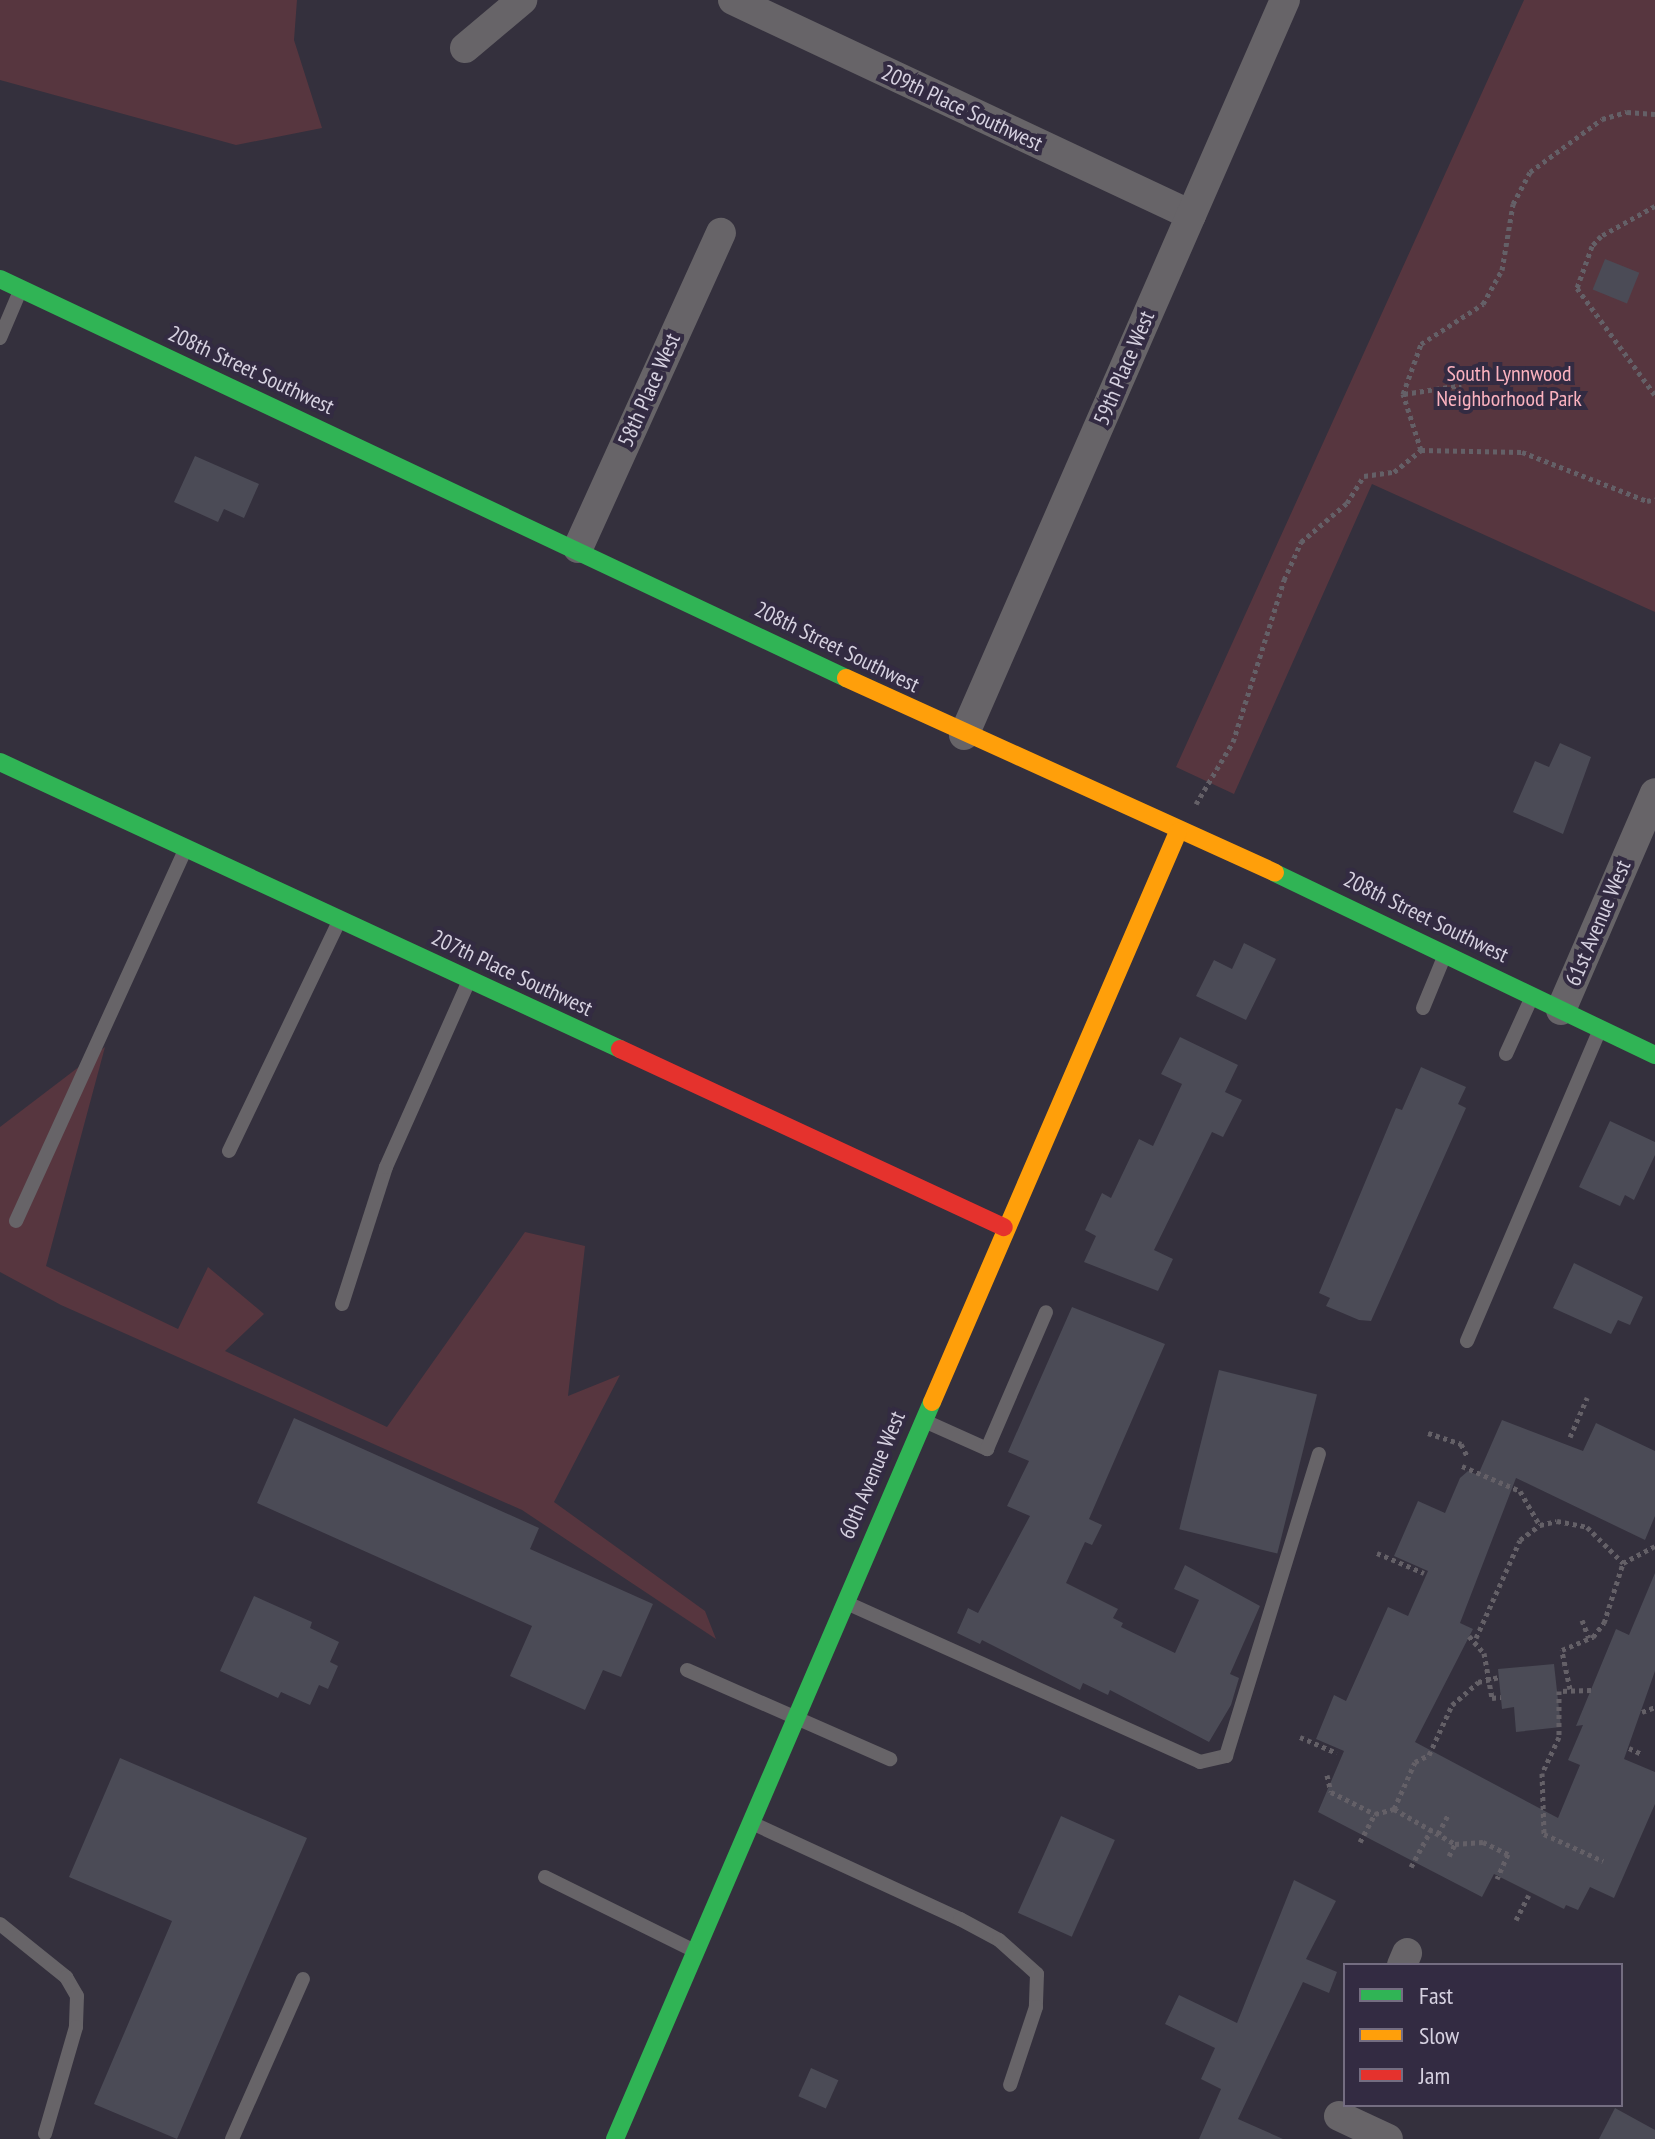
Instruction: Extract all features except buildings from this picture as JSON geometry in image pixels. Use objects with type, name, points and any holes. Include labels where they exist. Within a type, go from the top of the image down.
[{"type":"street","points":[[465,48],[522,0]]},
{"type":"street","name":"209th Place Southwest","points":[[733,0],[1191,215]]},
{"type":"street","name":"59th Place West","points":[[964,735],[1285,0]]},
{"type":"street","name":"58th Place West","points":[[578,548],[721,233]]},
{"type":"street","name":"208th Street Southwest","points":[[0,279],[578,548],[964,735],[1446,953],[1655,1055]]},
{"type":"street","name":"207th Place Southwest","points":[[0,762],[1004,1227]]},
{"type":"street","name":"61st Avenue West","points":[[1561,1010],[1655,793]]},
{"type":"street","name":"60th Avenue West","points":[[615,2139],[1004,1227],[1178,832]]},
{"type":"street","points":[[1338,2119],[1388,2139]]},
{"type":"lane","points":[[0,338],[21,289]]},
{"type":"lane","points":[[16,1221],[186,848]]},
{"type":"lane","points":[[229,1151],[340,920]]},
{"type":"lane","points":[[1423,1008],[1446,953]]},
{"type":"lane","points":[[342,1304],[386,1167],[470,980]]},
{"type":"lane","points":[[1506,1054],[1532,995]]},
{"type":"lane","points":[[1467,1341],[1600,1028]]},
{"type":"lane","points":[[922,1419],[987,1449],[1046,1312]]},
{"type":"lane","points":[[844,1602],[1200,1762],[1226,1756],[1319,1454]]},
{"type":"lane","points":[[687,1670],[890,1759]]},
{"type":"lane","points":[[750,1822],[960,1919],[999,1940],[1037,1974],[1036,2007],[1010,2085]]},
{"type":"lane","points":[[545,1877],[695,1951]]},
{"type":"lane","points":[[0,1924],[66,1977],[77,1996],[76,2027],[48,2137]]},
{"type":"lane","points":[[232,2139],[303,1979]]},
{"type":"path","points":[[1421,450],[1403,394],[1421,344],[1483,304],[1502,270],[1513,204],[1530,172],[1602,119],[1627,112],[1655,114]]},
{"type":"path","points":[[1655,206],[1601,236],[1592,246],[1577,288],[1655,395]]},
{"type":"path","points":[[1403,394],[1461,385]]},
{"type":"path","points":[[1178,832],[1233,742],[1284,580],[1301,542],[1347,503],[1364,476],[1394,472],[1421,450],[1522,452],[1647,501],[1655,499]]},
{"type":"path","points":[[1570,1437],[1587,1398]]},
{"type":"path","points":[[1428,1433],[1461,1444],[1467,1456]]},
{"type":"path","points":[[1462,1466],[1520,1491],[1540,1525]]},
{"type":"path","points":[[1501,1697],[1492,1698],[1489,1678],[1472,1637],[1520,1540],[1540,1525],[1557,1521],[1587,1527],[1623,1563]]},
{"type":"path","points":[[1570,1689],[1562,1650],[1589,1638],[1604,1623],[1623,1563],[1655,1546]]},
{"type":"path","points":[[1377,1553],[1424,1573]]},
{"type":"path","points":[[1582,1620],[1589,1638]]},
{"type":"path","points":[[1394,1809],[1415,1762],[1429,1755],[1452,1705],[1489,1678],[1499,1677]]},
{"type":"path","points":[[1591,1690],[1559,1691],[1559,1737],[1542,1773],[1544,1834],[1603,1861]]},
{"type":"path","points":[[1642,1712],[1655,1707]]},
{"type":"path","points":[[1300,1737],[1337,1753]]},
{"type":"path","points":[[1629,1748],[1642,1754]]},
{"type":"path","points":[[1327,1775],[1331,1792],[1375,1814],[1394,1809],[1455,1844],[1483,1842],[1508,1854],[1497,1879]]},
{"type":"path","points":[[1438,1834],[1449,1813]]},
{"type":"path","points":[[1360,1842],[1375,1814]]},
{"type":"path","points":[[1411,1867],[1431,1829]]},
{"type":"path","points":[[1449,1856],[1455,1844]]},
{"type":"path","points":[[1516,1920],[1529,1895]]},
{"type":"green space","points":[[0,0],[297,0],[294,40],[322,128],[236,145],[0,80]]},
{"type":"green space","name":"South Lynnwood Neighborhood Park","points":[[1524,0],[1655,0],[1655,612],[1372,484],[1234,794],[1176,767]]},
{"type":"green space","points":[[105,1047],[46,1266],[178,1329],[208,1267],[264,1314],[225,1351],[387,1427],[525,1232],[585,1246],[568,1396],[620,1375],[554,1502],[705,1611],[716,1639],[522,1510],[61,1305],[0,1272],[0,1127]]},
{"type":"traffic: fast","points":[[0,279],[846,678]]},
{"type":"traffic: fast","points":[[0,762],[620,1049]]},
{"type":"traffic: fast","points":[[1275,873],[1655,1055]]},
{"type":"traffic: fast","points":[[615,2139],[932,1402]]},
{"type":"traffic: slow","points":[[846,678],[1275,873]]},
{"type":"traffic: slow","points":[[932,1402],[1178,832]]},
{"type":"traffic: jam","points":[[620,1049],[1004,1227]]}]
